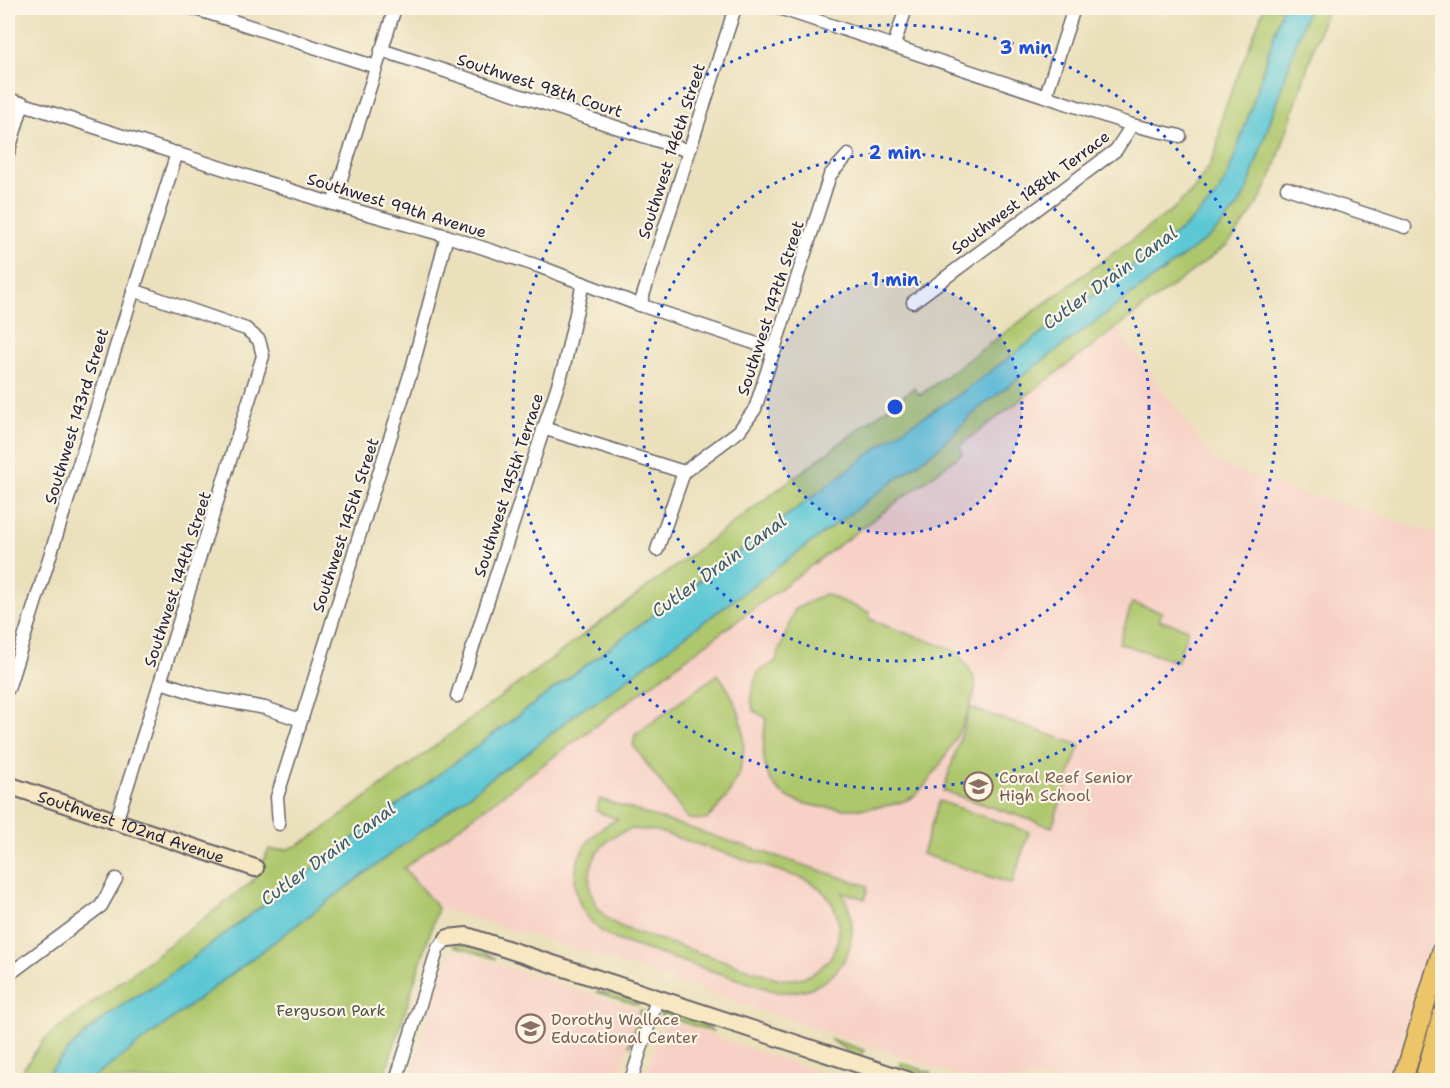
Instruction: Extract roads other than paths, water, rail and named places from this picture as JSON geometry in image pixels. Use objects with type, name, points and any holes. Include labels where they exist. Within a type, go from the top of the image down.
[{"type":"main road","points":[[1403,1080],[1443,949]]},
{"type":"main road","points":[[1424,1080],[1443,1015]]},
{"type":"street","points":[[193,8],[376,67]]},
{"type":"street","points":[[333,204],[395,8]]},
{"type":"street","name":"Southwest 146th Street","points":[[639,305],[735,8]]},
{"type":"street","points":[[779,8],[1132,124],[1180,136]]},
{"type":"street","points":[[894,45],[906,8]]},
{"type":"street","points":[[1046,95],[1074,8]]},
{"type":"street","name":"Southwest 98th Court","points":[[381,50],[688,151]]},
{"type":"street","name":"Southwest 99th Avenue","points":[[8,99],[333,204],[447,236],[639,305],[775,350]]},
{"type":"street","points":[[8,153],[23,103]]},
{"type":"street","name":"Southwest 148th Terrace","points":[[913,302],[1116,150],[1132,124]]},
{"type":"street","name":"Southwest 143rd Street","points":[[8,689],[177,153]]},
{"type":"street","name":"Southwest 147th Street","points":[[684,472],[749,420],[758,402],[830,175],[848,155]]},
{"type":"street","points":[[1287,188],[1406,227]]},
{"type":"street","name":"Southwest 145th Street","points":[[279,824],[277,797],[413,364],[447,236]]},
{"type":"street","name":"Southwest 145th Terrace","points":[[458,696],[568,354],[583,283]]},
{"type":"street","name":"Southwest 144th Street","points":[[116,822],[261,367],[262,345],[255,336],[241,327],[133,290]]},
{"type":"street","points":[[543,428],[684,472],[657,550]]},
{"type":"street","points":[[161,682],[210,698],[265,708],[301,720]]},
{"type":"street","name":"Southwest 102nd Avenue","points":[[8,785],[255,868]]},
{"type":"street","points":[[8,975],[101,906],[116,879]]},
{"type":"street","points":[[396,1080],[438,948],[448,938],[467,936],[907,1080]]},
{"type":"street","points":[[631,1080],[657,999]]},
{"type":"water","points":[[1282,8],[1308,8],[1246,193],[1236,209],[1213,234],[979,408],[937,449],[593,704],[584,707],[524,756],[498,773],[91,1080],[43,1080],[68,1051],[111,1013],[160,982],[902,430],[956,397],[1186,226],[1215,198],[1228,175]]},
{"type":"place","name":"Coral Reef Senior High School","points":[[978,786]]},
{"type":"place","name":"Dorothy Wallace Educational Center","points":[[530,1028]]},
{"type":"water label","name":"Cutler Drain Canal","points":[[1110,278]]},
{"type":"water label","name":"Cutler Drain Canal","points":[[719,566]]},
{"type":"water label","name":"Cutler Drain Canal","points":[[328,854]]},
{"type":"park label","name":"Ferguson Park","points":[[331,1010]]}]
